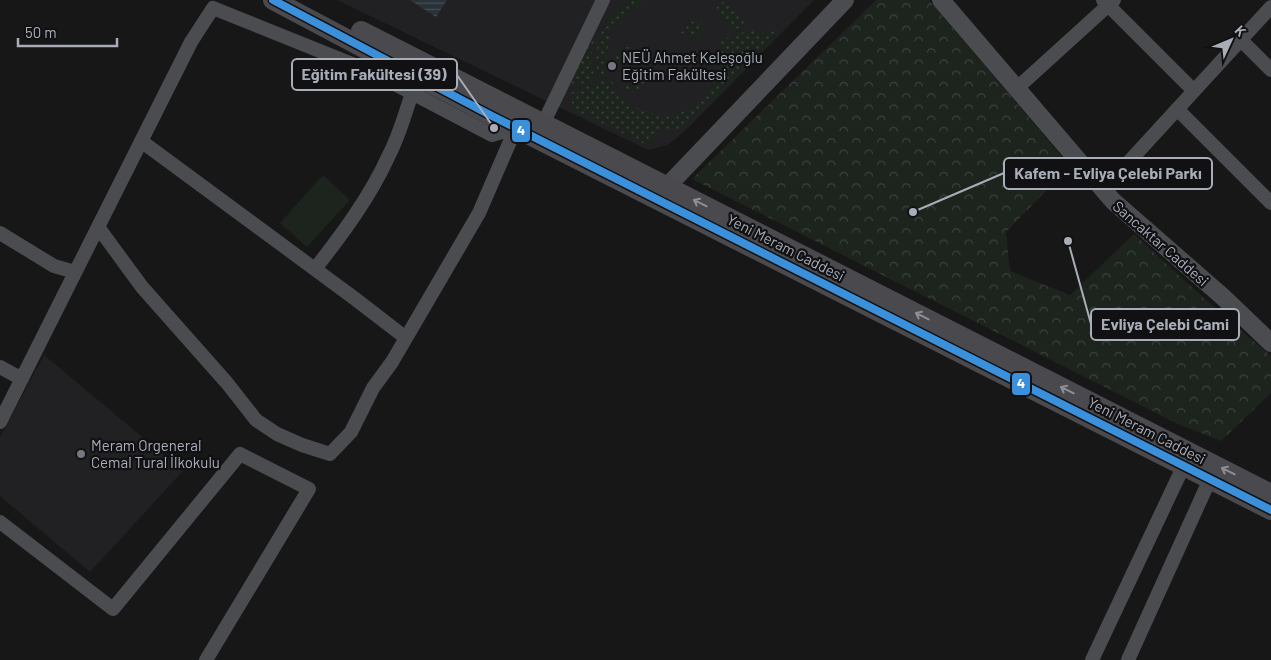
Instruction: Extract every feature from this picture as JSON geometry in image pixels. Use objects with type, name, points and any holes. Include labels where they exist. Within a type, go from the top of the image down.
[{"type":"main road","name":"Yeni Meram Caddesi","points":[[273,0],[1271,494]]},
{"type":"main road","name":"Yeni Meram Caddesi","points":[[301,0],[519,121],[544,124],[661,192],[1271,510]]},
{"type":"street","points":[[544,124],[603,0]]},
{"type":"street","points":[[661,192],[845,0]]},
{"type":"street","name":"Sancaktar Caddesi","points":[[941,0],[1112,201],[1224,297],[1271,343]]},
{"type":"street","points":[[1016,89],[1109,2],[1194,91]]},
{"type":"street","points":[[1103,190],[1271,7]]},
{"type":"street","points":[[0,422],[191,42],[213,8],[372,72],[492,135],[519,121]]},
{"type":"street","points":[[1241,40],[1271,70]]},
{"type":"street","points":[[315,269],[357,214],[376,181],[390,155],[412,93]]},
{"type":"street","points":[[1177,109],[1271,203]]},
{"type":"street","points":[[98,228],[142,287],[227,383],[256,420],[277,434],[330,454],[351,432],[373,388],[392,362],[479,213],[519,121]]},
{"type":"street","points":[[141,141],[406,338]]},
{"type":"street","points":[[0,234],[54,266],[76,272]]},
{"type":"street","points":[[0,367],[22,379]]},
{"type":"street","points":[[0,522],[112,609],[240,454],[309,489],[206,660]]},
{"type":"street","points":[[1092,660],[1184,465]]},
{"type":"street","points":[[1128,660],[1210,479]]},
{"type":"shaded area","name":"NEÜ Ahmet Keleşoğlu Eğitim Fakültesi","points":[[337,0],[814,0],[685,131],[668,145],[648,150]]},
{"type":"shaded area","points":[[410,0],[447,0],[436,17]]},
{"type":"shaded area","name":"Meram Orgeneral Cemal Tural İlkokulu","points":[[44,355],[183,471],[90,572],[0,496],[0,437]]},
{"type":"green space","points":[[628,0],[640,0],[642,4],[633,9],[613,31],[604,27],[609,18]]},
{"type":"green space","points":[[876,0],[929,0],[1070,166],[1006,232],[1010,271],[1070,295],[1134,234],[1271,356],[1271,393],[1221,441],[1178,424],[692,179]]},
{"type":"green space","points":[[724,1],[749,25],[730,31],[727,23],[715,9]]},
{"type":"green space","points":[[695,21],[702,22],[699,35],[688,42],[689,32],[680,34],[682,29]]},
{"type":"green space","points":[[753,29],[758,34],[775,31],[778,34],[713,100],[708,99],[678,130],[662,128],[655,135],[649,146],[572,109],[572,92],[610,78],[619,95],[639,109],[659,114],[675,114],[689,109],[701,100],[717,74],[719,58],[718,41]]},
{"type":"green space","points":[[602,31],[611,35],[607,54],[609,74],[599,77],[596,54]]},
{"type":"green space","points":[[595,36],[592,68],[595,79],[571,87],[579,60]]},
{"type":"green space","points":[[621,48],[636,49],[627,55],[636,62],[629,66],[620,63],[611,55]]},
{"type":"green space","points":[[639,71],[637,80],[639,82],[647,80],[632,92],[624,92],[628,79],[632,74]]},
{"type":"green space","points":[[323,175],[350,200],[307,247],[280,223]]},
{"type":"transit line","name":"4","points":[[273,0],[492,116],[1271,510]]},
{"type":"place","name":"NEÜ Ahmet Keleşoğlu Eğitim Fakültesi","points":[[612,66]]},
{"type":"place","name":"Eğitim Fakültesi (39)","points":[[494,128]]},
{"type":"place","name":"Kafem - Evliya Çelebi Parkı","points":[[913,212]]},
{"type":"place","name":"Evliya Çelebi Cami","points":[[1068,241]]},
{"type":"place","name":"Meram Orgeneral Cemal Tural İlkokulu","points":[[81,454]]}]
